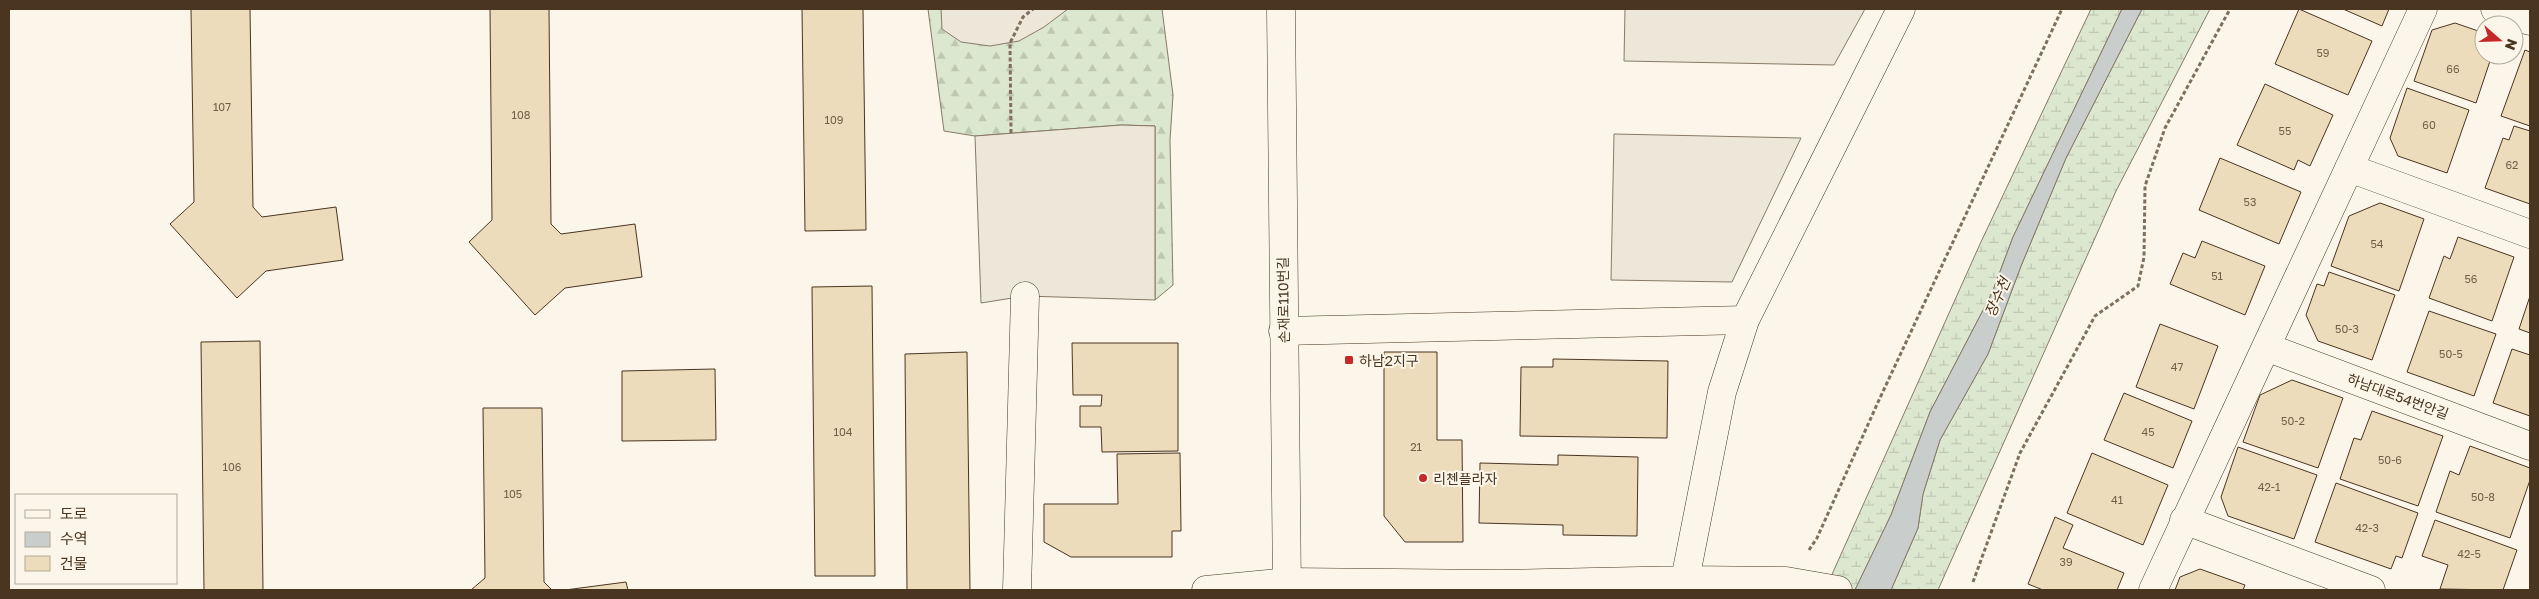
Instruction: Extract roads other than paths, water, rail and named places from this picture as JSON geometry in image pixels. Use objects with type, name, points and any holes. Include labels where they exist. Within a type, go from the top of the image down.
[{"type":"street","name":"손재로110번길","points":[[1281,9],[1283,331],[1288,586]]},
{"type":"street","points":[[1684,585],[1722,392],[1745,320],[1901,9]]},
{"type":"street","points":[[2153,590],[2422,9]]},
{"type":"street","points":[[2495,9],[2530,21]]},
{"type":"street","points":[[2349,168],[2530,234]]},
{"type":"street","points":[[1017,590],[1025,296]]},
{"type":"street","points":[[1283,331],[1745,320]]},
{"type":"street","name":"하남대로54번안길","points":[[2266,347],[2530,446]]},
{"type":"street","points":[[2184,520],[2371,590]]},
{"type":"street","points":[[1206,590],[1288,586],[1684,585],[1786,581],[1829,588]]},
{"type":"water","name":"장수천","points":[[2122,9],[2142,9],[2066,158],[2021,266],[1988,354],[1940,440],[1923,494],[1918,528],[1891,590],[1855,590],[1891,515],[1930,412],[1992,293],[2013,237]]},
{"type":"place","name":"하남2지구","points":[[1349,360]]},
{"type":"place","name":"리첸플라자","points":[[1423,478]]}]
